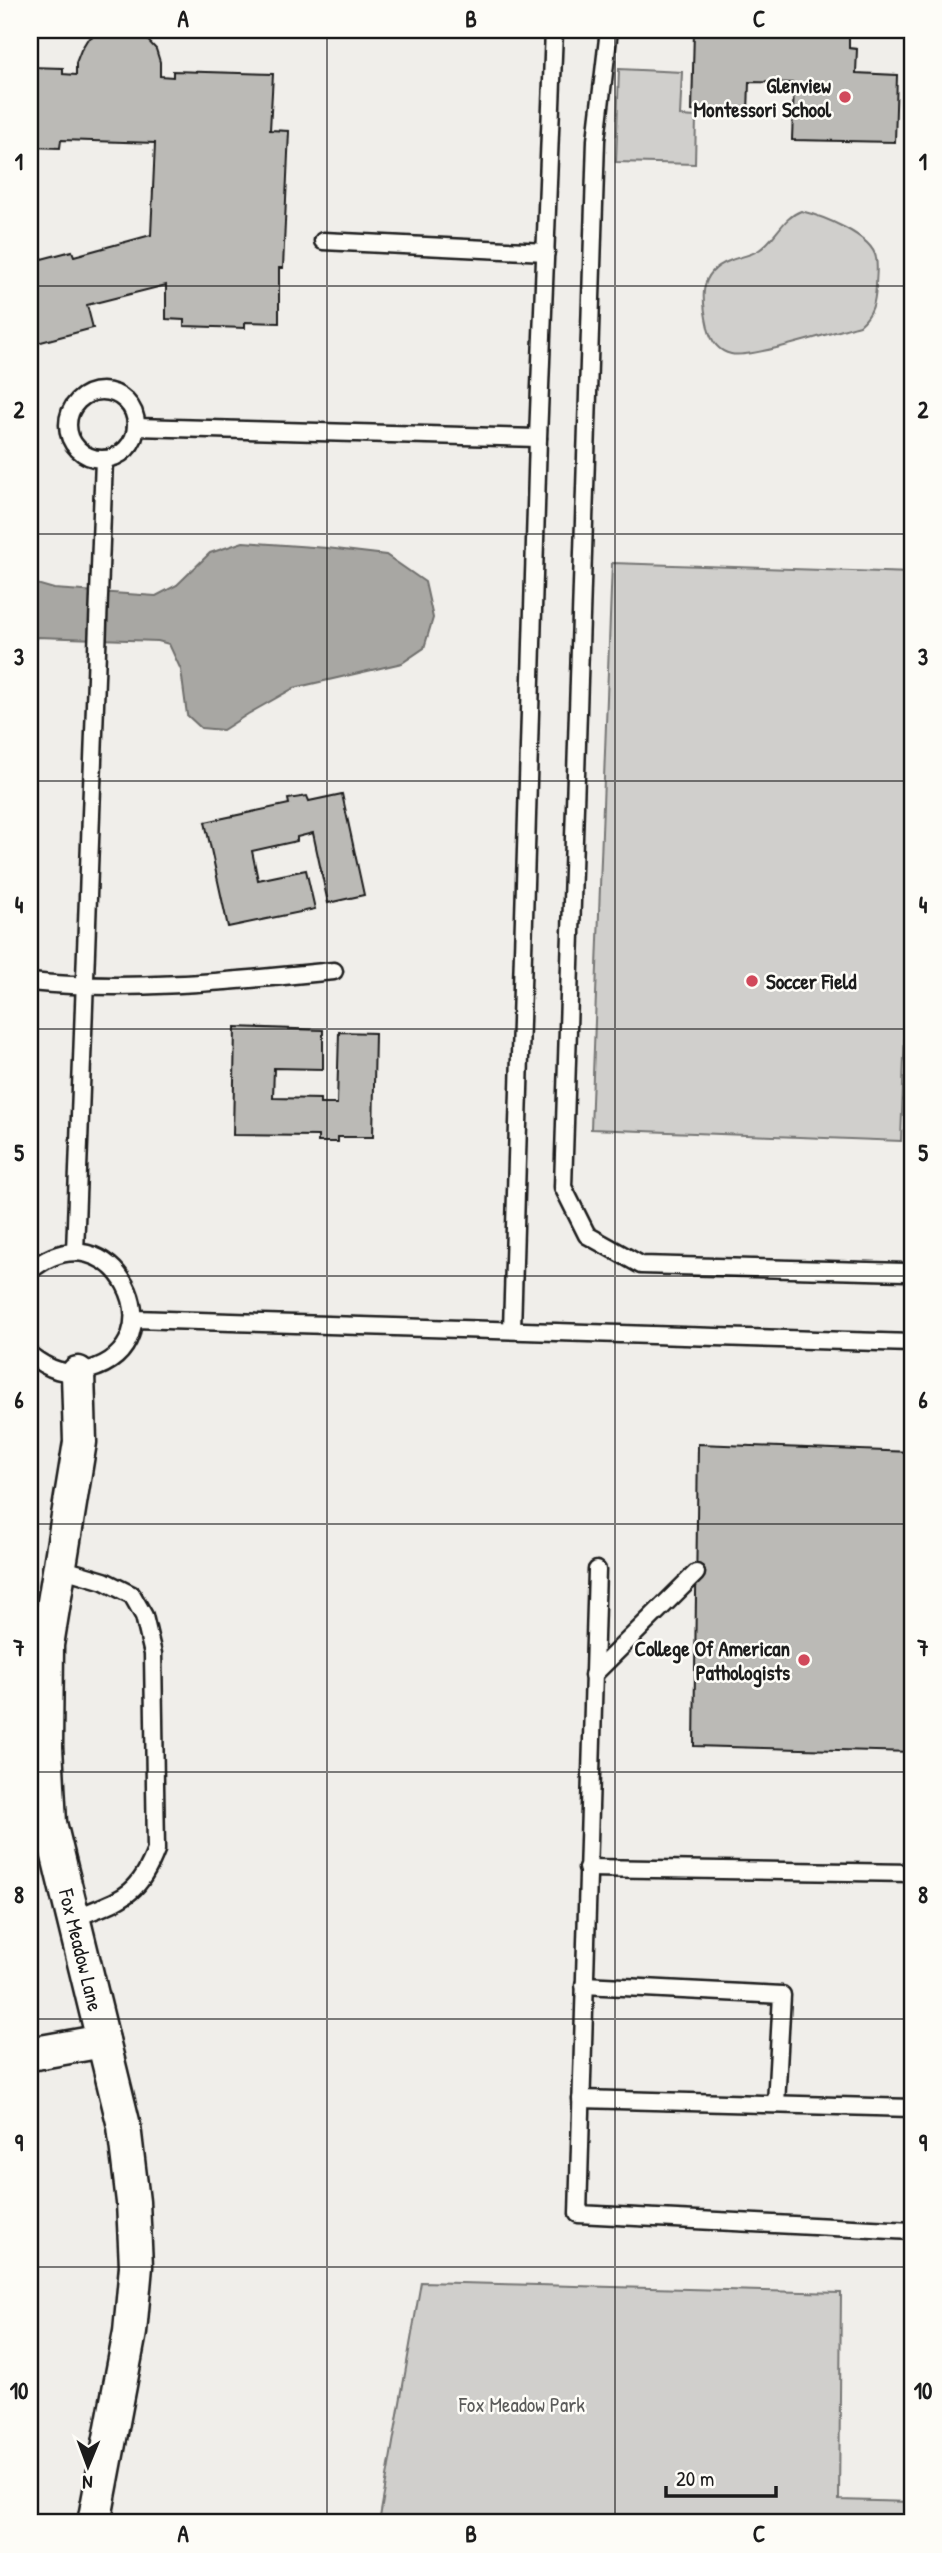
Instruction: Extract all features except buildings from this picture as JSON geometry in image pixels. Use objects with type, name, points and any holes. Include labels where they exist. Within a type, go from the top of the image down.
[{"type":"street","name":"Fox Meadow Lane","points":[[78,1373],[80,1442],[60,1568],[38,1645],[51,1823],[124,2126],[136,2266],[130,2332],[94,2523]]},
{"type":"street","points":[[30,2054],[103,2041]]},
{"type":"lane","points":[[512,1330],[538,438],[554,30]]},
{"type":"lane","points":[[610,30],[596,140],[563,1187],[587,1235],[640,1265],[905,1272],[912,1269]]},
{"type":"lane","points":[[323,241],[546,252]]},
{"type":"lane","points":[[99,391],[120,397],[134,415],[136,427],[134,436],[122,452],[104,459],[82,452],[74,444],[68,422],[71,411],[78,402],[87,394],[99,391]]},
{"type":"lane","points":[[136,427],[538,438]]},
{"type":"lane","points":[[75,1252],[104,459]]},
{"type":"lane","points":[[30,982],[84,987],[219,983],[334,971]]},
{"type":"lane","points":[[30,1271],[57,1254],[75,1252],[94,1256],[111,1266],[124,1281],[132,1299],[134,1319],[128,1339],[116,1356],[98,1367],[78,1373],[60,1372],[44,1366],[30,1355]]},
{"type":"lane","points":[[134,1319],[912,1343]]},
{"type":"lane","points":[[60,1568],[104,1581],[132,1595],[144,1616],[153,1654],[156,1850],[147,1874],[129,1895],[73,1919]]},
{"type":"lane","points":[[597,1570],[579,2214],[912,2231]]},
{"type":"lane","points":[[593,1675],[696,1573]]},
{"type":"lane","points":[[587,1868],[912,1873]]},
{"type":"lane","points":[[584,1985],[782,1995],[776,2104]]},
{"type":"lane","points":[[581,2099],[912,2108]]},
{"type":"green space","points":[[619,69],[682,72],[680,116],[696,117],[695,164],[616,162]]},
{"type":"green space","points":[[801,211],[821,217],[856,234],[872,250],[877,268],[871,312],[860,325],[794,344],[741,354],[731,354],[718,348],[708,328],[704,308],[704,289],[711,273],[729,261],[759,250],[789,218]]},
{"type":"green space","name":"Soccer Field","points":[[612,563],[912,573],[912,833],[901,1141],[591,1129]]},
{"type":"green space","name":"Fox Meadow Park","points":[[421,2282],[841,2293],[839,2500],[912,2502],[912,2523],[379,2523]]},
{"type":"shaded area","points":[[243,542],[386,555],[425,582],[433,618],[424,648],[402,663],[294,688],[223,730],[201,728],[187,715],[181,670],[169,644],[158,641],[37,637],[30,646],[30,582],[54,589],[156,596],[177,585],[210,553]]},
{"type":"place","name":"Glenview Montessori School","points":[[845,97]]},
{"type":"place","name":"Soccer Field","points":[[752,981]]},
{"type":"place","name":"College Of American Pathologists","points":[[804,1660]]}]
